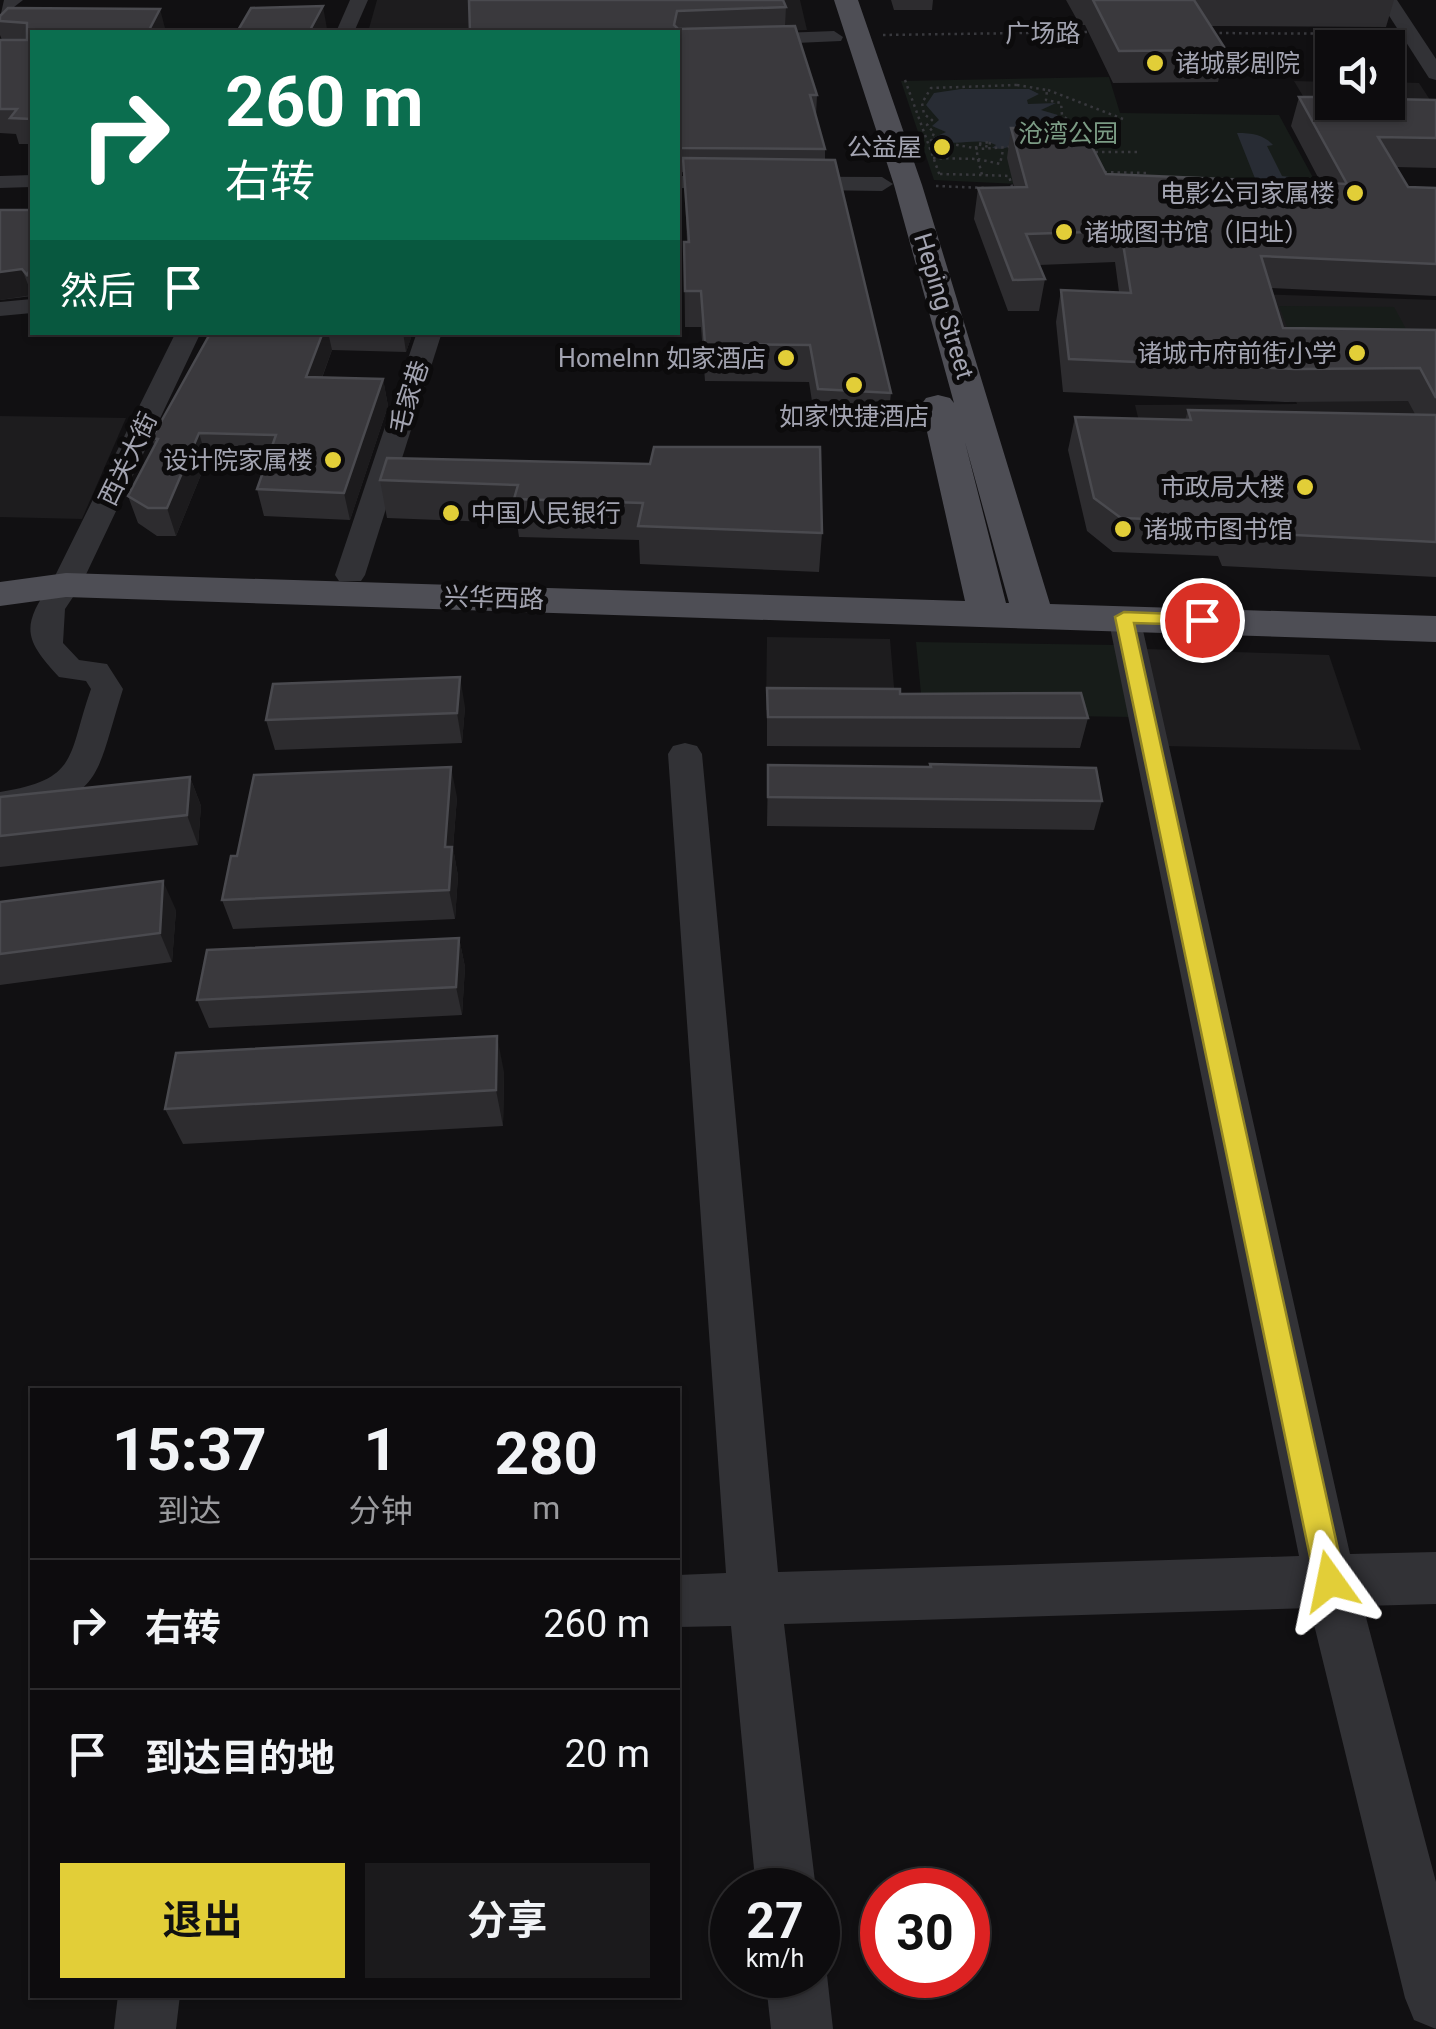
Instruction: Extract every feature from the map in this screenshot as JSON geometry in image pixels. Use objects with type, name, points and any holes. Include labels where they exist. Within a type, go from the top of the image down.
[{"type":"main road","name":"Heping Street","points":[[822,0],[866,32]]},
{"type":"main road","name":"Heping Street","points":[[846,0],[866,32],[927,360],[987,602]]},
{"type":"main road","name":"Heping Street","points":[[895,184],[1031,604]]},
{"type":"main road","points":[[0,577],[350,575],[1031,604],[1436,610]]},
{"type":"main road","name":"兴华西路","points":[[0,594],[71,577],[987,602]]},
{"type":"main road","points":[[1031,604],[1124,617],[1436,629]]},
{"type":"street","points":[[0,14],[14,0]]},
{"type":"street","points":[[346,30],[359,0]]},
{"type":"street","points":[[1388,0],[1436,74]]},
{"type":"street","points":[[680,43],[866,32]]},
{"type":"street","points":[[0,182],[30,181]]},
{"type":"street","points":[[680,182],[895,184]]},
{"type":"street","points":[[0,310],[30,306]]},
{"type":"street","name":"西关大街","points":[[0,804],[50,795],[74,776],[88,756],[107,689],[96,671],[70,670],[47,645],[48,609],[71,577],[188,335]]},
{"type":"street","name":"毛家巷","points":[[350,575],[429,335]]},
{"type":"street","points":[[1124,617],[1330,1581],[1436,1998]]},
{"type":"street","points":[[685,754],[753,1598],[784,1868]]},
{"type":"street","points":[[680,1600],[1436,1578]]},
{"type":"street","points":[[145,2029],[149,1998]]},
{"type":"street","points":[[799,1998],[802,2029]]},
{"type":"path","name":"广场路","points":[[866,32],[1106,32]]},
{"type":"path","points":[[1201,33],[1410,34]]},
{"type":"path","points":[[902,70],[939,175],[1009,176]]},
{"type":"path","points":[[1041,153],[1002,152],[931,140],[933,131],[926,125],[932,120],[924,114],[922,104],[930,88],[1028,85],[1123,119]]},
{"type":"path","points":[[1048,90],[1044,99],[1061,103],[1062,114],[1073,124],[1062,135],[1066,143]]},
{"type":"path","points":[[1023,144],[1024,138]]},
{"type":"path","points":[[1002,152],[1023,144],[1066,143],[1074,147]]},
{"type":"path","points":[[976,146],[982,174]]},
{"type":"path","points":[[1000,164],[1002,152]]},
{"type":"path","points":[[1079,152],[1141,152]]},
{"type":"path","points":[[934,158],[978,158],[1007,166],[1013,190]]},
{"type":"path","points":[[1090,174],[1148,173]]},
{"type":"path","points":[[895,184],[995,189]]},
{"type":"shaded area","points":[[377,0],[800,0],[807,30],[680,35],[680,30],[369,30]]},
{"type":"shaded area","points":[[1294,81],[1315,82],[1315,116]]},
{"type":"shaded area","points":[[1405,83],[1419,83],[1436,109],[1405,113]]},
{"type":"shaded area","points":[[1029,89],[1039,94],[1027,100],[1028,104],[1056,103],[1041,110],[1058,115],[1048,125],[1062,129],[1002,149],[992,148],[996,145],[988,143],[933,138],[946,132],[932,126],[939,120],[926,105],[934,93]]},
{"type":"shaded area","points":[[1237,133],[1258,135],[1270,142],[1273,145],[1267,146],[1282,176],[1290,177],[1295,186],[1258,186]]},
{"type":"shaded area","name":"诸城市府前街小学","points":[[1256,294],[1436,300],[1436,457],[1144,442],[1135,405],[1297,404]]},
{"type":"shaded area","points":[[0,416],[126,418],[82,519],[0,517]]},
{"type":"shaded area","points":[[767,637],[890,639],[896,711],[766,710]]},
{"type":"shaded area","points":[[1146,649],[1329,655],[1361,750],[1164,746]]},
{"type":"green space","name":"沧湾公园","points":[[1109,77],[1120,113],[1279,115],[1324,198],[934,180],[901,81]]},
{"type":"green space","points":[[1279,306],[1394,307],[1424,362],[1300,361]]},
{"type":"green space","points":[[916,642],[1116,645],[1132,717],[923,714]]},
{"type":"building","points":[[469,0],[783,0],[786,7],[677,11],[674,25],[678,29],[795,26],[817,95],[810,95],[825,149],[680,148],[680,30],[470,30]]},
{"type":"building","points":[[1093,0],[1194,0],[1226,50],[1119,51]]},
{"type":"building","points":[[323,6],[310,30],[238,30],[251,8]]},
{"type":"building","points":[[8,8],[160,9],[149,30],[30,30],[30,119],[10,118],[17,109],[0,109],[0,40],[27,40],[27,23],[0,21]]},
{"type":"building","points":[[1299,97],[1315,97],[1315,120],[1405,120],[1405,99],[1436,100],[1436,138],[1378,137],[1408,187],[1436,188],[1436,264],[1261,256],[1283,328],[1436,330],[1436,398],[1420,368],[1295,369],[1069,359],[1061,290],[1131,293],[1121,231],[1026,234],[1045,279],[1013,280],[978,188],[1027,187],[1011,128],[1071,129],[1085,133],[1106,174],[1347,184]]},
{"type":"building","points":[[683,158],[835,160],[891,393],[818,389],[810,345],[705,344],[701,291],[685,291],[684,242],[689,242]]},
{"type":"building","points":[[0,210],[30,210],[30,270],[27,275],[22,269],[0,272]]},
{"type":"building","points":[[209,335],[322,335],[306,377],[383,379],[344,493],[257,489],[276,435],[199,433],[167,508],[148,508],[128,496],[158,439],[152,438]]},
{"type":"building","points":[[1188,410],[1436,415],[1436,542],[1232,532],[1229,522],[1121,518],[1094,498],[1075,417],[1191,420]]},
{"type":"building","points":[[654,447],[820,447],[822,533],[638,526],[643,503],[514,499],[518,485],[380,480],[387,458],[650,464]]},
{"type":"building","points":[[460,677],[457,713],[266,720],[273,684]]},
{"type":"building","points":[[767,688],[900,689],[900,694],[1081,693],[1088,718],[768,717]]},
{"type":"building","points":[[930,764],[1096,768],[1102,801],[768,797],[768,765],[931,767]]},
{"type":"building","points":[[451,767],[445,847],[452,847],[449,890],[222,900],[231,856],[237,856],[254,775]]},
{"type":"building","points":[[190,777],[187,815],[0,836],[0,797]]},
{"type":"building","points":[[163,881],[160,933],[0,954],[0,902]]},
{"type":"building","points":[[459,938],[456,987],[197,1000],[207,950]]},
{"type":"building","points":[[497,1036],[496,1090],[165,1109],[176,1053]]},
{"type":"place","name":"诸城影剧院","points":[[1155,63]]},
{"type":"place","name":"公益屋","points":[[942,147]]},
{"type":"place","name":"电影公司家属楼","points":[[1355,193]]},
{"type":"place","name":"诸城图书馆（旧址）","points":[[1064,232]]},
{"type":"place","name":"诸城市府前街小学","points":[[1357,353]]},
{"type":"place","name":"HomeInn 如家酒店","points":[[786,358]]},
{"type":"place","name":"如家快捷酒店","points":[[854,385]]},
{"type":"place","name":"设计院家属楼","points":[[333,460]]},
{"type":"place","name":"市政局大楼","points":[[1305,487]]},
{"type":"place","name":"中国人民银行","points":[[451,513]]},
{"type":"place","name":"诸城市图书馆","points":[[1123,529]]},
{"type":"route","points":[[1202,620],[1124,617],[1330,1581]]}]
